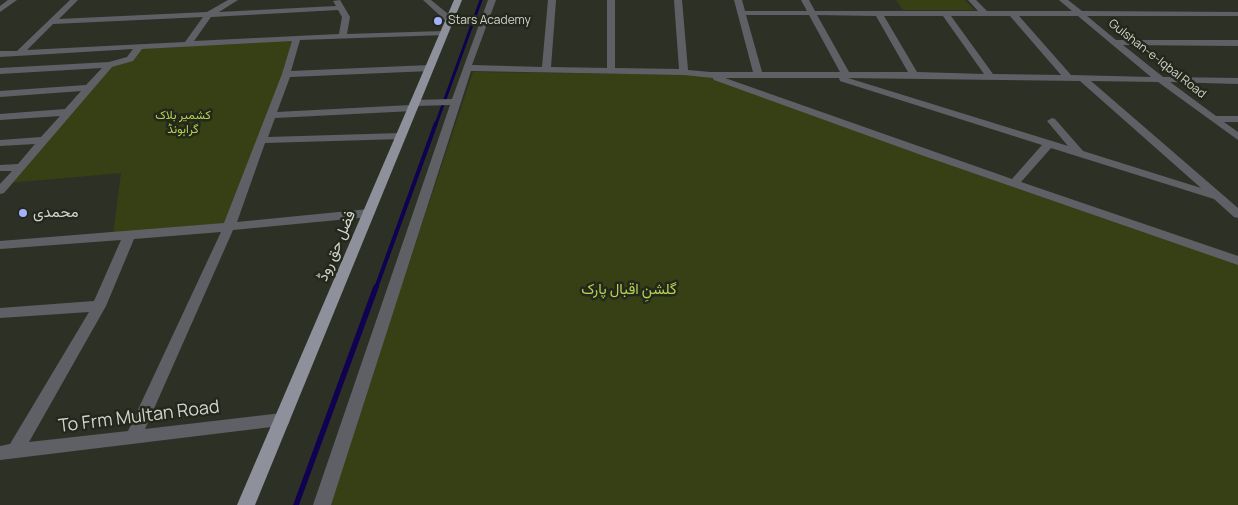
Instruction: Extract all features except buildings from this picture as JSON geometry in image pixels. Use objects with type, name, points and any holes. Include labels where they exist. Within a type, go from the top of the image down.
[{"type":"main road","name":"فضل حق روڈ","points":[[246,505],[458,0]]},
{"type":"street","points":[[0,10],[13,0]]},
{"type":"street","points":[[19,53],[74,0]]},
{"type":"street","points":[[188,43],[209,14],[234,0]]},
{"type":"street","points":[[337,0],[346,17],[343,36]]},
{"type":"street","points":[[427,0],[450,20]]},
{"type":"street","points":[[322,505],[452,102],[492,0]]},
{"type":"street","points":[[546,70],[552,0]]},
{"type":"street","points":[[611,0],[611,72]]},
{"type":"street","points":[[678,0],[684,72]]},
{"type":"street","points":[[738,0],[758,74]]},
{"type":"street","points":[[805,0],[845,74]]},
{"type":"street","points":[[972,0],[984,13]]},
{"type":"street","name":"Gulshan-e-Iqbal Road","points":[[1063,0],[1161,80],[1238,137]]},
{"type":"street","points":[[51,22],[342,8]]},
{"type":"street","points":[[878,12],[914,74]]},
{"type":"street","points":[[742,13],[1238,14]]},
{"type":"street","points":[[945,13],[990,76]]},
{"type":"street","points":[[1013,14],[1068,77]]},
{"type":"street","points":[[0,54],[188,43],[444,33]]},
{"type":"street","points":[[133,437],[229,226],[286,74],[297,38]]},
{"type":"street","points":[[1116,42],[1238,43]]},
{"type":"street","points":[[0,72],[109,65],[130,59],[140,46]]},
{"type":"street","points":[[0,191],[109,65]]},
{"type":"street","points":[[286,74],[430,68]]},
{"type":"street","points":[[466,68],[684,72],[710,75],[914,74],[1238,81]]},
{"type":"street","points":[[710,75],[1014,184],[1238,261]]},
{"type":"street","points":[[831,75],[1216,196]]},
{"type":"street","points":[[1082,78],[1238,214]]},
{"type":"street","points":[[0,94],[88,88]]},
{"type":"street","points":[[271,114],[452,102]]},
{"type":"street","points":[[0,117],[68,112]]},
{"type":"street","points":[[1214,119],[1238,119]]},
{"type":"street","points":[[1052,120],[1080,154]]},
{"type":"street","points":[[261,140],[401,136]]},
{"type":"street","points":[[0,143],[44,140]]},
{"type":"street","points":[[1014,184],[1048,144]]},
{"type":"street","points":[[0,168],[21,167]]},
{"type":"street","points":[[0,245],[129,235],[369,212]]},
{"type":"street","points":[[8,452],[99,306],[129,235]]},
{"type":"street","points":[[2,316],[99,306]]},
{"type":"street","name":"To Frm Multan Road","points":[[8,452],[282,420]]},
{"type":"green space","points":[[896,0],[965,0],[974,10],[903,10]]},
{"type":"green space","name":"کشمیر بلاک ﮔﺮﺍﮨﻮﻧﮉ","points":[[297,38],[229,227],[113,236],[121,173],[7,183],[109,65],[124,62],[140,46]]},
{"type":"green space","name":"گلشنِ اقبال پارک","points":[[473,72],[710,75],[1238,261],[1238,505],[328,505]]},
{"type":"waterway","points":[[436,124],[481,0]]},
{"type":"waterway","points":[[376,288],[436,123]]},
{"type":"waterway","points":[[296,505],[376,287]]},
{"type":"place","name":"Stars Academy","points":[[438,21]]},
{"type":"place","name":"محمدی","points":[[23,213]]}]
